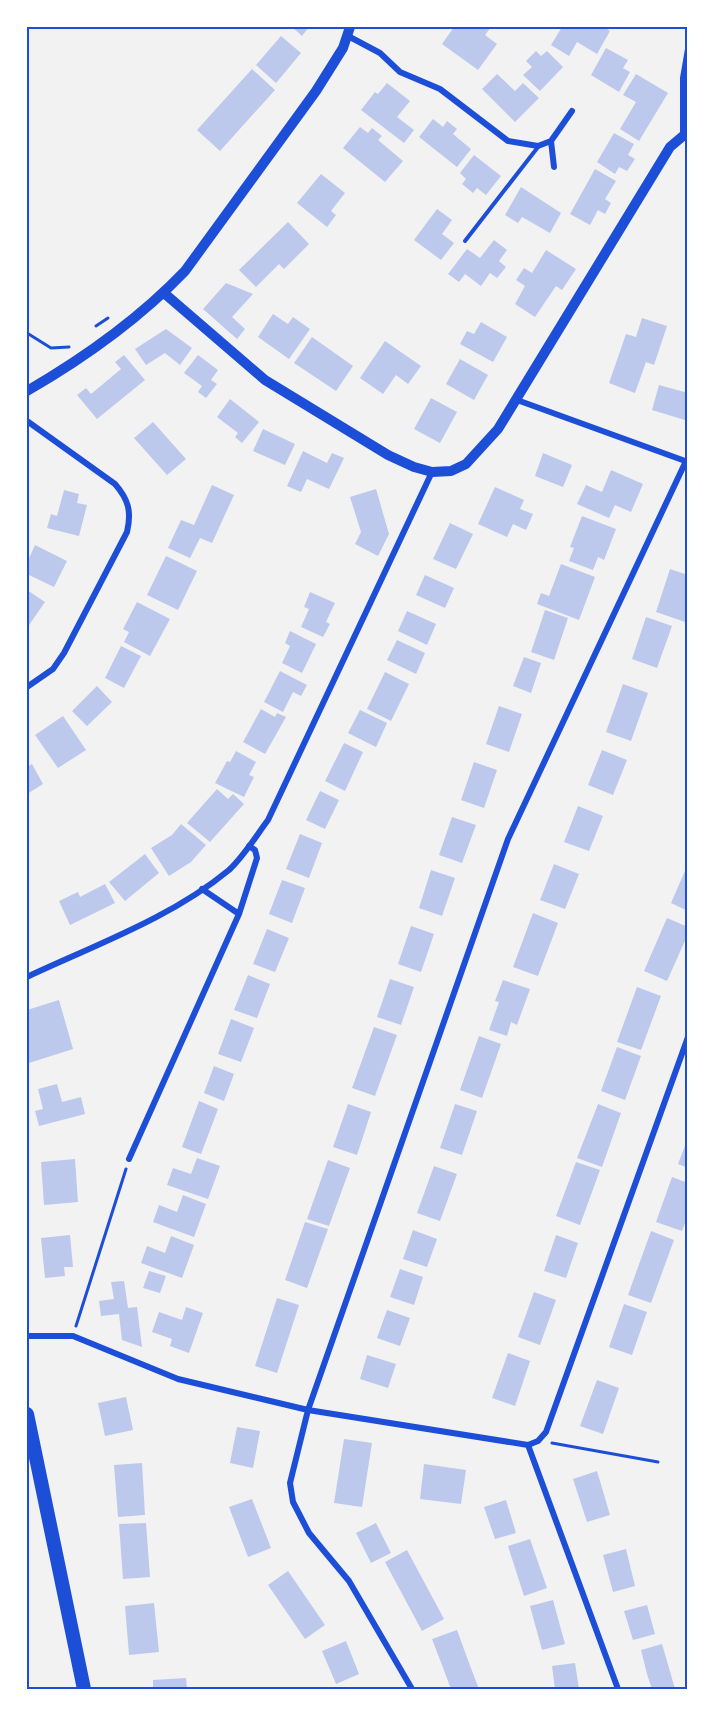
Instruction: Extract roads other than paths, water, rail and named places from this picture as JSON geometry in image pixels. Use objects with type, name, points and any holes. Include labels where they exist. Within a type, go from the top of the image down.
[{"type":"highway","points":[[27,1414],[84,1689]]},
{"type":"street","points":[[27,392],[79,361],[164,293],[185,271],[316,91],[349,31],[380,53],[400,72],[440,89],[508,141],[538,146],[551,141],[572,111]]},
{"type":"street","points":[[164,293],[265,380],[388,455],[432,472],[451,471],[466,464],[498,429],[670,147],[685,136],[683,78],[688,49]]},
{"type":"street","points":[[551,141],[554,167]]},
{"type":"street","points":[[412,1689],[350,1581],[309,1533],[293,1502],[290,1483],[308,1410],[508,839],[687,461],[517,400]]},
{"type":"street","points":[[27,421],[115,484],[125,496],[130,520],[127,532],[64,652],[53,669],[27,687]]},
{"type":"street","points":[[27,977],[163,913],[202,889],[230,868],[249,846],[268,820],[432,472]]},
{"type":"street","points":[[129,1159],[239,914],[257,858],[255,850],[249,846]]},
{"type":"street","points":[[202,889],[239,914]]},
{"type":"street","points":[[27,1336],[73,1336],[178,1379],[308,1410],[528,1445],[538,1441],[546,1432],[688,1037]]},
{"type":"street","points":[[528,1445],[618,1689]]},
{"type":"lane","points":[[465,242],[538,146]]}]
